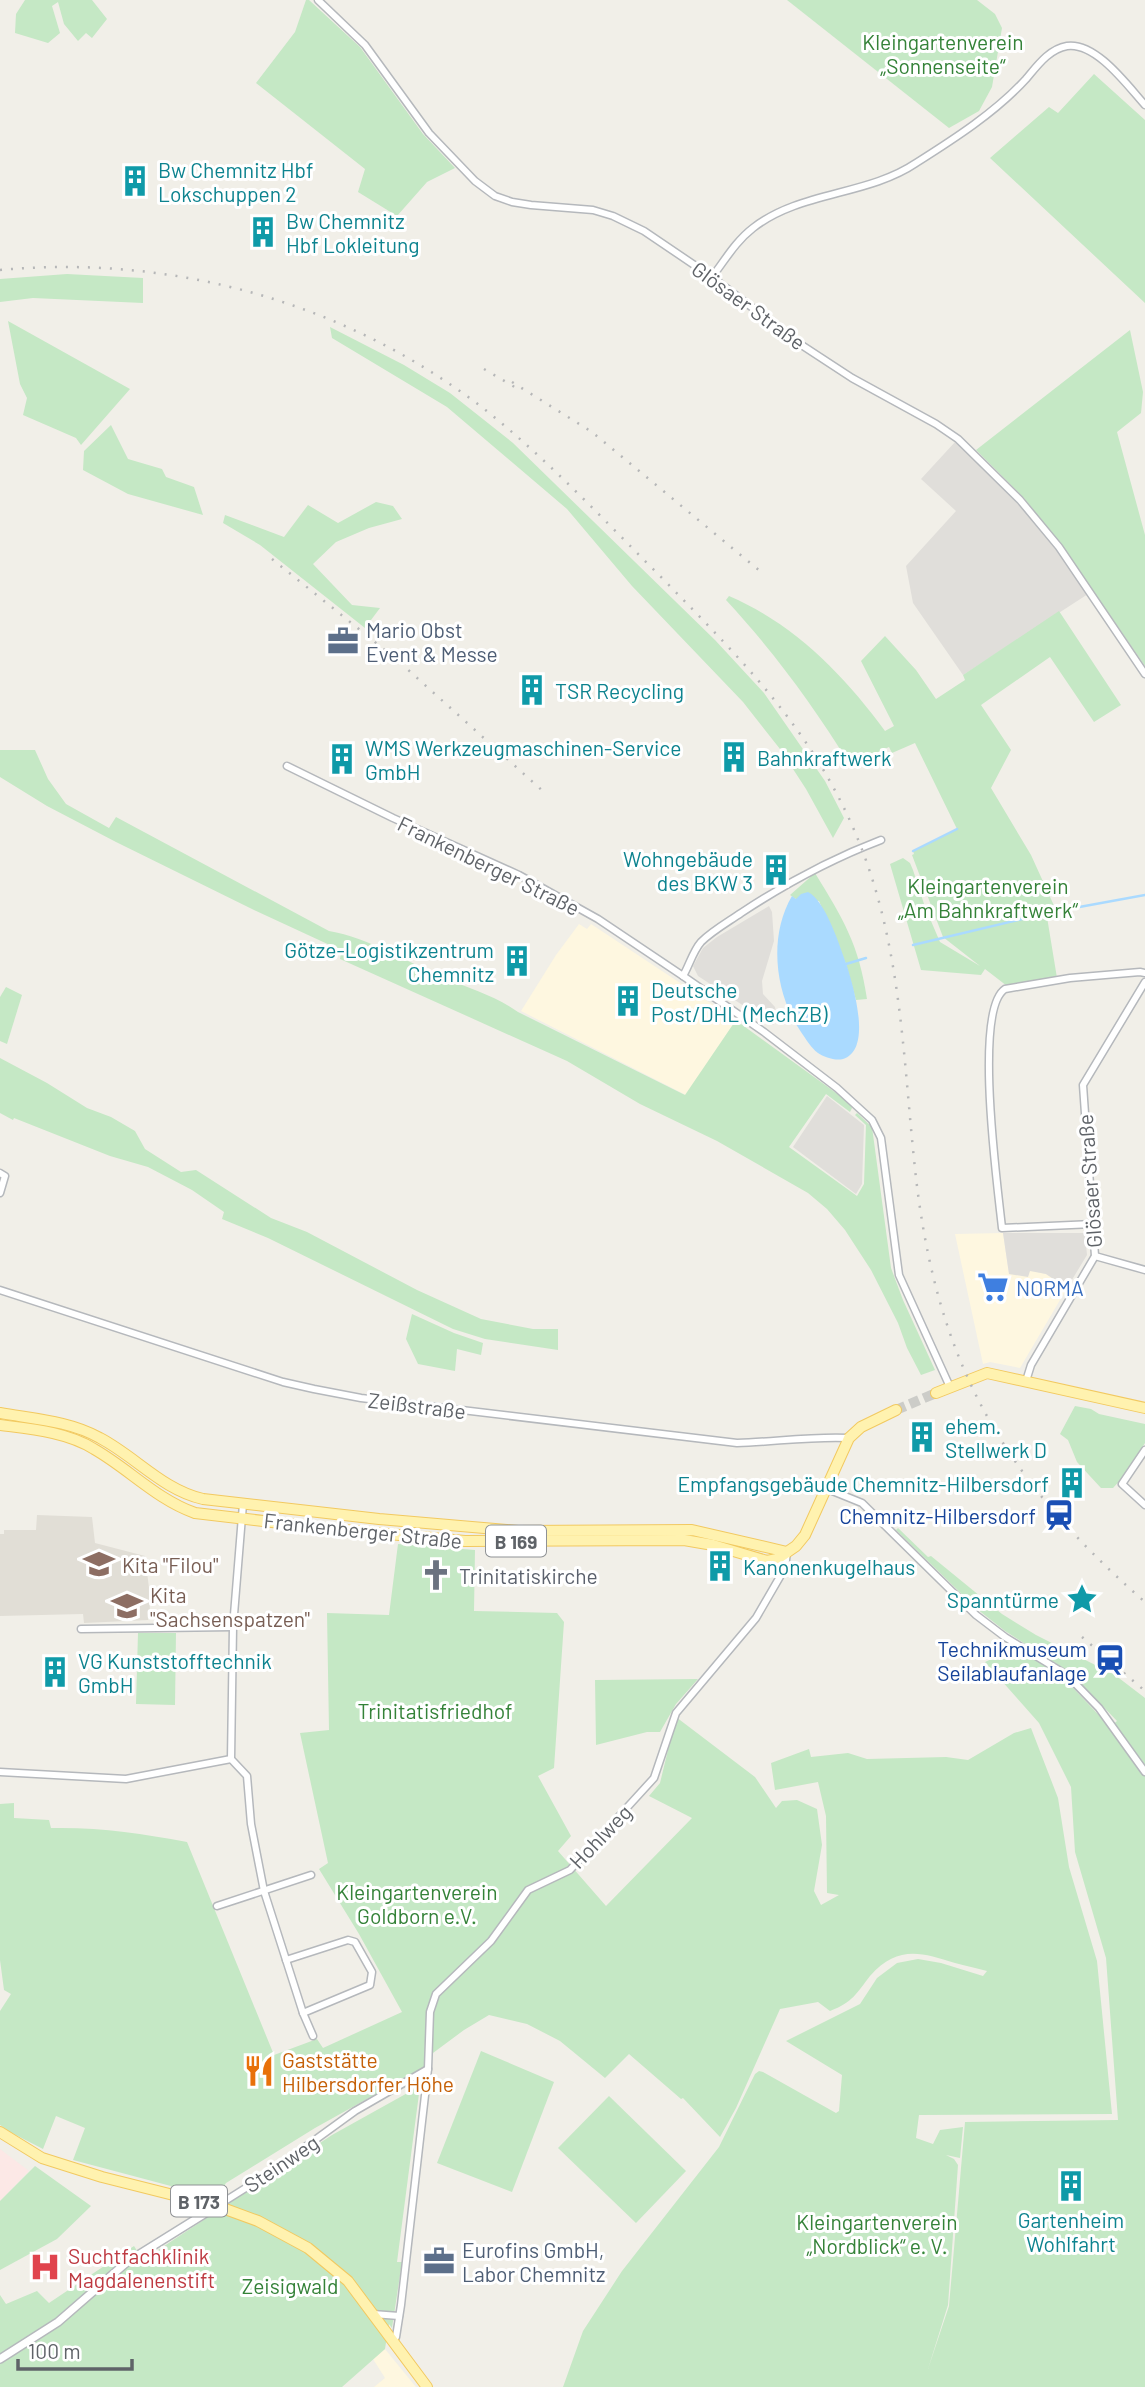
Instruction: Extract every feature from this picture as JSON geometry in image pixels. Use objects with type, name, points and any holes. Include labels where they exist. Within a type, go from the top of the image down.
[{"type":"main road","points":[[936,1393],[984,1373],[1145,1408]]},
{"type":"main road","points":[[787,1552],[805,1535],[849,1438],[861,1427],[896,1410]]},
{"type":"main road","name":"Frankenberger Straße","points":[[0,1413],[82,1429],[101,1438],[183,1494],[202,1499],[518,1531],[692,1530],[787,1552]]},
{"type":"main road","name":"Frankenberger Straße","points":[[0,1425],[58,1435],[94,1448],[177,1506],[195,1513],[465,1541],[684,1540],[713,1545],[768,1561],[787,1552]]},
{"type":"main road","name":"B 173","points":[[0,2132],[42,2158],[217,2206],[258,2221],[308,2248],[348,2281],[427,2387]]},
{"type":"street","name":"Glösaer Straße","points":[[318,0],[365,45],[429,134],[475,181],[495,196],[512,202],[575,207],[613,216],[644,231],[712,277],[800,344],[852,378],[958,439],[1020,500],[1059,547],[1145,674]]},
{"type":"street","points":[[712,277],[741,239],[753,228],[781,212],[870,184],[914,165],[1007,98],[1043,60],[1059,48],[1078,46],[1092,51],[1145,105]]},
{"type":"street","name":"Frankenberger Straße","points":[[287,766],[519,875],[598,919],[764,1032],[872,1120],[881,1138],[899,1275],[950,1387]]},
{"type":"street","points":[[684,976],[700,943],[724,924],[816,868],[881,840]]},
{"type":"street","points":[[1093,1224],[1002,1228],[988,1079],[995,1012],[1000,993],[1005,989],[1070,978],[1145,973]]},
{"type":"street","name":"Glösaer Straße","points":[[1026,1381],[1031,1365],[1095,1256],[1083,1084],[1145,982]]},
{"type":"street","points":[[0,1193],[3,1174]]},
{"type":"street","points":[[1095,1256],[1145,1270]]},
{"type":"street","name":"Zeißstraße","points":[[0,1290],[283,1382],[361,1398],[737,1443],[817,1437],[849,1438]]},
{"type":"street","points":[[1145,1450],[1122,1484],[1145,1505]]},
{"type":"street","points":[[825,1488],[862,1503],[976,1615],[1005,1637],[1067,1675],[1099,1708],[1145,1772]]},
{"type":"street","points":[[243,1504],[233,1627],[231,1759],[247,1776],[251,1824],[264,1891],[303,2013],[313,2036]]},
{"type":"street","name":"Hohlweg","points":[[392,2340],[397,2337],[428,2069],[430,2012],[436,1994],[491,1941],[528,1890],[570,1870],[654,1778],[676,1713],[756,1618],[785,1568],[787,1552]]},
{"type":"street","points":[[81,1629],[233,1627]]},
{"type":"street","points":[[0,1772],[126,1779],[231,1759]]},
{"type":"street","points":[[217,1906],[311,1875]]},
{"type":"street","points":[[286,1960],[348,1940],[355,1942],[372,1972],[370,1985],[303,2013]]},
{"type":"street","name":"Steinweg","points":[[0,2359],[58,2322],[127,2262],[268,2174],[348,2116],[428,2069]]},
{"type":"street","points":[[373,2314],[399,2316]]},
{"type":"shaded area","points":[[955,442],[982,466],[1030,517],[1057,549],[1088,594],[963,675],[913,603],[906,566],[956,511],[921,479]]},
{"type":"shaded area","points":[[769,906],[772,912],[774,941],[762,981],[763,994],[775,1007],[777,1018],[773,1025],[698,976],[693,966],[703,948]]},
{"type":"shaded area","points":[[579,924],[587,929],[591,924],[736,1020],[686,1095],[521,1011]]},
{"type":"shaded area","points":[[827,1096],[864,1125],[862,1184],[856,1194],[793,1147]]},
{"type":"shaded area","points":[[1003,1233],[1009,1274],[1029,1270],[1046,1274],[1067,1288],[1020,1368],[990,1362],[983,1364],[955,1234]]},
{"type":"shaded area","points":[[1003,1233],[1085,1233],[1087,1255],[1067,1288],[1046,1274],[1030,1271],[1028,1277],[1009,1274]]},
{"type":"shaded area","points":[[37,1515],[92,1517],[95,1543],[145,1556],[149,1588],[148,1620],[84,1623],[83,1614],[0,1616],[0,1534],[4,1534],[4,1530],[36,1530]]},
{"type":"shaded area","points":[[0,2149],[29,2171],[0,2201]]},
{"type":"shaded area","points":[[385,2349],[416,2387],[374,2387],[385,2378],[373,2359]]},
{"type":"green space","points":[[25,0],[92,0],[107,19],[92,38],[86,33],[78,41],[64,24],[58,2],[52,6],[60,33],[48,43],[15,33],[16,14]]},
{"type":"green space","points":[[306,0],[360,47],[423,134],[455,168],[427,182],[397,216],[358,192],[365,169],[256,83],[295,32]]},
{"type":"green space","name":"Kleingartenverein „Sonnenseite“","points":[[787,0],[977,0],[995,14],[1002,28],[992,87],[979,111],[949,128]]},
{"type":"green space","points":[[1094,74],[1145,120],[1145,303],[990,158],[1049,107],[1058,113]]},
{"type":"green space","points":[[67,274],[143,278],[143,303],[33,298],[0,302],[0,279]]},
{"type":"green space","points":[[8,321],[130,389],[81,445],[76,438],[23,415],[27,398],[20,384]]},
{"type":"green space","points":[[330,327],[404,365],[450,393],[513,443],[715,640],[764,693],[825,781],[844,818],[833,838],[780,749],[743,702],[632,586],[567,509],[447,407],[332,338]]},
{"type":"green space","points":[[1130,330],[1143,392],[1141,413],[1117,432],[1145,535],[1145,666],[1063,547],[1023,497],[976,450]]},
{"type":"green space","points":[[111,425],[128,459],[162,469],[166,477],[194,487],[203,515],[128,494],[83,470],[84,451]]},
{"type":"green space","points":[[376,502],[393,506],[402,519],[369,528],[336,542],[313,564],[352,605],[380,608],[365,628],[260,545],[223,523],[225,515],[284,537],[308,505],[338,523]]},
{"type":"green space","name":"Kleingartenverein „Am Bahnkraftwerk“","points":[[729,596],[775,621],[816,653],[852,690],[885,731],[894,726],[861,661],[885,636],[916,670],[936,699],[965,680],[963,675],[1059,611],[1121,705],[1094,722],[1050,657],[981,705],[1011,750],[991,788],[1031,855],[1056,910],[1047,917],[1057,978],[1007,986],[985,969],[981,975],[921,970],[890,864],[903,858],[910,863],[940,942],[980,966],[943,937],[912,855],[913,851],[957,829],[915,743],[892,753],[889,747],[850,765],[792,680],[726,600]]},
{"type":"green space","points":[[0,750],[35,750],[48,779],[66,804],[109,828],[116,817],[329,931],[373,945],[492,997],[685,1095],[736,1020],[850,1103],[850,1112],[826,1094],[789,1147],[857,1196],[864,1184],[866,1125],[855,1115],[857,1113],[872,1127],[891,1268],[935,1370],[921,1375],[871,1270],[845,1230],[827,1209],[808,1193],[717,1141],[640,1104],[567,1061],[340,959],[341,953],[334,947],[47,806],[0,777]]},
{"type":"green space","points":[[815,873],[834,904],[854,947],[867,999],[856,1000],[846,964],[819,901],[796,899],[790,895]]},
{"type":"green space","points":[[6,987],[22,995],[7,1044],[0,1041],[0,997]]},
{"type":"green space","points":[[0,1058],[87,1108],[111,1117],[135,1131],[145,1149],[181,1172],[196,1170],[271,1218],[307,1232],[417,1290],[481,1319],[533,1329],[558,1329],[558,1350],[485,1339],[453,1329],[268,1238],[222,1219],[224,1212],[192,1190],[148,1167],[110,1156],[14,1118],[13,1120],[0,1113]]},
{"type":"green space","points":[[412,1314],[483,1343],[481,1355],[457,1349],[455,1371],[418,1364],[406,1339]]},
{"type":"green space","points":[[1075,1406],[1145,1424],[1145,1443],[1113,1488],[1101,1488],[1077,1462],[1068,1440],[1060,1434]]},
{"type":"green space","points":[[898,1528],[928,1557],[931,1556],[1002,1614],[1036,1635],[1115,1675],[1145,1698],[1145,2387],[563,2387],[583,2331],[622,2271],[719,2147],[755,2074],[763,2072],[836,2113],[839,2111],[842,2075],[786,2041],[860,2004],[877,1978],[897,1963],[918,1959],[983,1976],[987,1971],[931,1956],[910,1954],[890,1959],[870,1976],[849,2001],[830,2011],[818,2002],[780,2009],[736,2108],[720,2137],[683,2098],[629,2054],[605,2078],[560,2041],[527,2024],[489,2015],[433,2053],[433,2012],[428,2003],[426,2066],[315,2128],[226,2183],[216,2198],[73,2160],[85,2128],[56,2116],[43,2149],[0,2125],[0,2011],[11,1994],[4,1990],[0,1960],[0,1804],[14,1803],[14,1818],[49,1820],[51,1828],[119,1831],[187,1842],[274,2055],[317,2039],[323,2048],[402,2012],[319,1869],[328,1863],[300,1733],[329,1730],[327,1613],[389,1615],[398,1544],[475,1550],[474,1611],[557,1613],[564,1622],[554,1768],[538,1776],[571,1836],[558,1851],[606,1906],[692,1818],[649,1796],[660,1783],[676,1717],[755,1777],[776,1808],[782,1801],[797,1800],[817,1809],[822,1845],[814,1891],[821,1905],[839,1895],[827,1893],[826,1816],[818,1782],[775,1790],[771,1763],[809,1749],[811,1757],[848,1753],[867,1759],[946,1757],[968,1760],[1014,1733],[1031,1728],[1058,1798],[1069,1867],[1097,1961],[1112,2114],[919,2115],[916,2138],[933,2144],[940,2130],[963,2127],[960,2158],[946,2155],[958,2165],[948,2305],[928,2369],[949,2306],[965,2122],[1118,2120],[1106,1958],[1075,1852],[1071,1787],[1039,1723],[985,1662],[998,1656],[1011,1644],[1061,1675],[1110,1727],[1117,1721],[1071,1673],[1005,1631],[977,1609],[896,1530]]},
{"type":"green space","points":[[138,1633],[176,1633],[175,1705],[136,1704]]},
{"type":"green space","points":[[698,1679],[676,1704],[660,1732],[647,1732],[596,1745],[595,1680]]},
{"type":"green space","points":[[481,2051],[554,2082],[512,2192],[437,2163]]},
{"type":"green space","name":"Zeisigwald","points":[[420,2086],[397,2262],[402,2262],[392,2328],[389,2324],[385,2349],[342,2387],[0,2387],[0,2295],[6,2304],[37,2291],[49,2303],[134,2246],[143,2260],[332,2135]]},
{"type":"green space","points":[[609,2096],[686,2171],[636,2223],[558,2148]]},
{"type":"green space","points":[[35,2166],[91,2206],[57,2239],[0,2270],[0,2201]]},
{"type":"water","points":[[808,892],[821,905],[832,925],[847,966],[856,1002],[859,1031],[857,1043],[852,1053],[843,1059],[826,1057],[811,1046],[792,1017],[780,983],[777,947],[784,912],[792,896],[796,899]]},
{"type":"waterway","points":[[913,851],[957,829]]},
{"type":"waterway","points":[[913,945],[1052,912],[1145,895]]},
{"type":"waterway","points":[[846,964],[866,958]]},
{"type":"tunnel","points":[[896,1410],[936,1393]]},
{"type":"railway","points":[[0,270],[64,267],[129,270],[192,279],[254,293],[315,314],[374,339],[430,371],[483,408],[529,447],[659,575],[755,676],[809,747],[832,785],[853,827],[870,872],[889,943],[895,978],[923,1229],[937,1292],[956,1351],[981,1405],[1012,1457],[1049,1506],[1093,1554],[1145,1602]]},
{"type":"railway","points":[[484,369],[518,389]]},
{"type":"railway","points":[[512,382],[592,432],[760,571]]},
{"type":"railway","points":[[272,559],[396,659],[545,793]]},
{"type":"railway","points":[[1082,1637],[1145,1691]]},
{"type":"place","name":"Bw Chemnitz Hbf Lokschuppen 2","points":[[135,181]]},
{"type":"place","name":"Bw Chemnitz Hbf Lokleitung","points":[[263,232]]},
{"type":"place","name":"Mario Obst Event & Messe","points":[[343,641]]},
{"type":"place","name":"TSR Recycling","points":[[532,690]]},
{"type":"place","name":"Bahnkraftwerk","points":[[734,757]]},
{"type":"place","name":"WMS Werkzeugmaschinen-Service GmbH","points":[[342,759]]},
{"type":"place","name":"Wohngebäude des BKW 3","points":[[776,870]]},
{"type":"place","name":"Götze-Logistikzentrum Chemnitz","points":[[517,961]]},
{"type":"place","name":"Deutsche Post/DHL (MechZB)","points":[[628,1001]]},
{"type":"place","name":"NORMA","points":[[993,1287]]},
{"type":"place","name":"ehem. Stellwerk D","points":[[922,1437]]},
{"type":"place","name":"Empfangsgebäude Chemnitz-Hilbersdorf","points":[[1072,1483]]},
{"type":"place","name":"Chemnitz-Hilbersdorf","points":[[1059,1515]]},
{"type":"place","name":"Kita \"Filou\"","points":[[99,1564]]},
{"type":"place","name":"Kanonenkugelhaus","points":[[720,1566]]},
{"type":"place","name":"Trinitatiskirche","points":[[436,1575]]},
{"type":"place","name":"Spanntürme","points":[[1082,1599]]},
{"type":"place","name":"Kita \"Sachsenspatzen\"","points":[[127,1606]]},
{"type":"place","name":"Technikmuseum Seilablaufanlage","points":[[1110,1660]]},
{"type":"place","name":"VG Kunststofftechnik GmbH","points":[[55,1672]]},
{"type":"place","name":"Gaststätte Hilbersdorfer Höhe","points":[[259,2071]]},
{"type":"place","name":"Gartenheim Wohlfahrt","points":[[1071,2186]]},
{"type":"place","name":"Eurofins GmbH, Labor Chemnitz","points":[[439,2261]]},
{"type":"place","name":"Suchtfachklinik Magdalenenstift","points":[[45,2267]]},
{"type":"park label","name":"Trinitatisfriedhof","points":[[435,1710]]},
{"type":"park label","name":"Kleingartenverein Goldborn e.V.","points":[[417,1903]]},
{"type":"park label","name":"Kleingartenverein „Nordblick“ e. V.","points":[[877,2233]]}]
